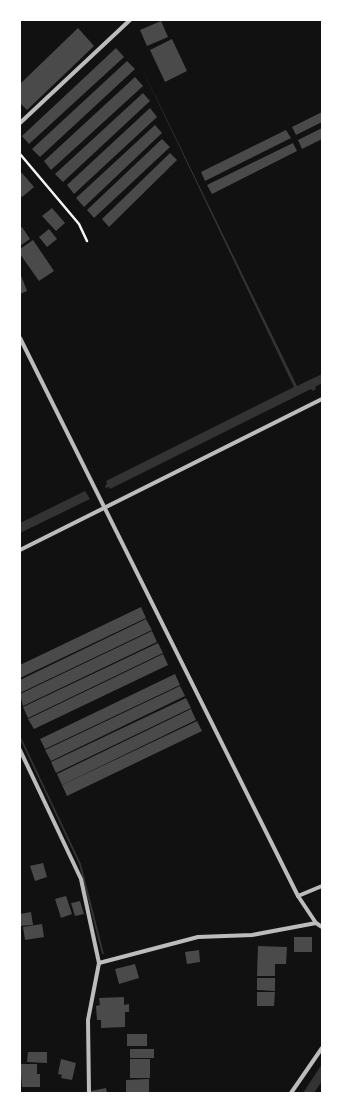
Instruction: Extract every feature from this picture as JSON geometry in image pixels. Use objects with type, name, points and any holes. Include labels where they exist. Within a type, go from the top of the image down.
[{"type":"street","points":[[20,123],[130,20]]},
{"type":"street","points":[[20,338],[298,896],[316,923],[322,927]]},
{"type":"street","points":[[20,550],[322,399]]},
{"type":"street","points":[[20,750],[81,880],[99,963],[88,1020],[89,1093]]},
{"type":"street","points":[[298,896],[322,886]]},
{"type":"street","points":[[99,963],[198,937],[252,934],[316,923]]},
{"type":"street","points":[[291,1093],[322,1048]]},
{"type":"path","points":[[20,154],[79,224],[87,241]]},
{"type":"shaded area","points":[[135,54],[297,386],[322,374],[322,383],[315,387],[316,389],[313,391],[311,389],[110,489],[109,487],[106,488],[105,486],[107,484],[106,481],[294,387]]},
{"type":"shaded area","points":[[85,491],[90,499],[20,533],[20,523]]},
{"type":"shaded area","points":[[20,735],[81,864],[104,954],[102,954],[79,864],[20,739]]},
{"type":"shaded area","points":[[322,1064],[322,1081],[314,1093],[303,1093]]},
{"type":"building","points":[[161,21],[168,37],[147,46],[140,30]]},
{"type":"building","points":[[78,28],[94,46],[27,110],[20,103],[20,84]]},
{"type":"building","points":[[172,39],[187,71],[165,82],[150,50]]},
{"type":"building","points":[[116,48],[124,57],[29,144],[22,136]]},
{"type":"building","points":[[127,61],[135,69],[40,157],[32,149]]},
{"type":"building","points":[[135,77],[143,86],[51,170],[44,161]]},
{"type":"building","points":[[143,93],[150,101],[63,182],[55,174]]},
{"type":"building","points":[[150,108],[157,117],[74,194],[67,185]]},
{"type":"building","points":[[322,112],[322,122],[296,135],[292,127]]},
{"type":"building","points":[[155,125],[162,133],[84,207],[76,198]]},
{"type":"building","points":[[322,128],[322,139],[302,149],[298,140]]},
{"type":"building","points":[[286,130],[291,138],[205,181],[201,172]]},
{"type":"building","points":[[162,139],[170,147],[94,218],[87,210]]},
{"type":"building","points":[[293,143],[297,151],[212,194],[207,185]]},
{"type":"building","points":[[170,153],[177,160],[109,227],[102,219]]},
{"type":"building","points":[[22,173],[34,187],[22,197],[20,195],[20,174]]},
{"type":"building","points":[[52,208],[65,223],[56,231],[42,216]]},
{"type":"building","points":[[22,227],[30,239],[20,246],[20,229]]},
{"type":"building","points":[[49,229],[57,239],[47,247],[39,237]]},
{"type":"building","points":[[33,240],[54,271],[39,281],[20,254],[20,249]]},
{"type":"building","points":[[20,273],[27,291],[20,294]]},
{"type":"building","points":[[141,607],[146,618],[20,678],[20,665]]},
{"type":"building","points":[[146,619],[152,630],[20,693],[20,680]]},
{"type":"building","points":[[152,631],[157,642],[23,706],[20,694]]},
{"type":"building","points":[[158,643],[163,653],[28,718],[23,707]]},
{"type":"building","points":[[163,654],[168,665],[34,729],[28,719]]},
{"type":"building","points":[[175,674],[180,685],[45,749],[40,739]]},
{"type":"building","points":[[180,686],[185,696],[51,761],[45,750]]},
{"type":"building","points":[[186,698],[191,708],[56,773],[51,762]]},
{"type":"building","points":[[191,709],[196,720],[62,785],[57,774]]},
{"type":"building","points":[[197,721],[202,731],[67,796],[62,785]]},
{"type":"building","points":[[43,863],[47,877],[35,881],[30,866]]},
{"type":"building","points":[[66,896],[72,914],[61,918],[55,899]]},
{"type":"building","points":[[80,901],[84,914],[75,916],[71,903]]},
{"type":"building","points":[[31,912],[33,925],[20,926],[20,914]]},
{"type":"building","points":[[42,924],[44,937],[25,940],[23,927]]},
{"type":"building","points":[[294,937],[312,937],[312,952],[294,952]]},
{"type":"building","points":[[258,946],[287,947],[286,964],[275,964],[275,976],[257,976]]},
{"type":"building","points":[[199,950],[200,962],[187,964],[185,952]]},
{"type":"building","points":[[135,964],[139,978],[119,984],[115,969]]},
{"type":"building","points":[[257,978],[275,978],[275,991],[257,990]]},
{"type":"building","points":[[257,992],[275,992],[274,1006],[257,1006]]},
{"type":"building","points":[[124,997],[124,1005],[129,1004],[129,1012],[125,1012],[125,1027],[101,1028],[101,1020],[97,1020],[96,1006],[100,1005],[99,998]]},
{"type":"building","points":[[127,1034],[147,1034],[147,1046],[127,1046]]},
{"type":"building","points":[[130,1049],[154,1049],[154,1058],[130,1058]]},
{"type":"building","points":[[28,1052],[47,1052],[47,1063],[27,1062]]},
{"type":"building","points":[[61,1059],[76,1063],[72,1080],[61,1078],[62,1075],[58,1074]]},
{"type":"building","points":[[130,1059],[150,1059],[150,1078],[130,1078]]},
{"type":"building","points":[[20,1064],[37,1064],[37,1074],[40,1074],[40,1087],[22,1087]]},
{"type":"building","points":[[149,1079],[149,1093],[126,1093],[126,1080]]},
{"type":"building","points":[[106,1088],[107,1093],[91,1093],[91,1091]]}]
